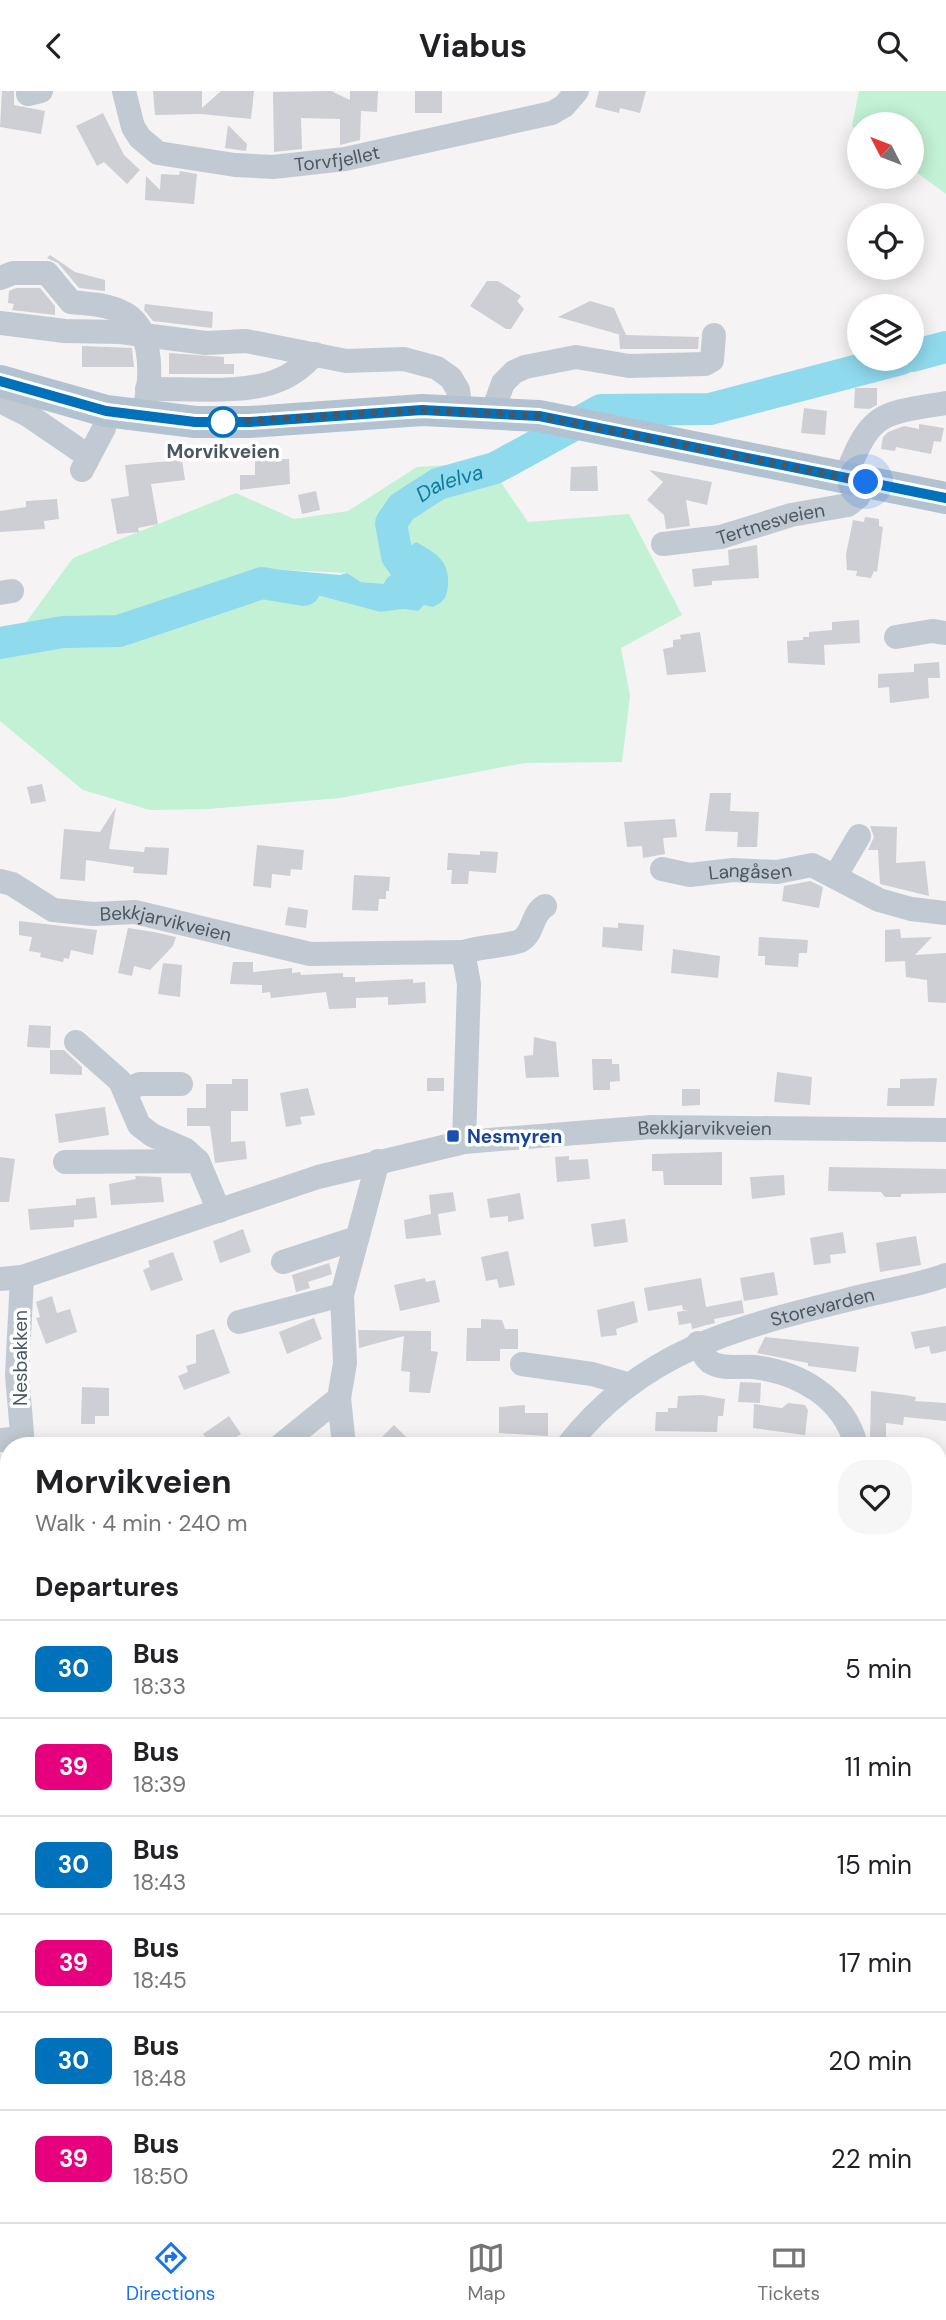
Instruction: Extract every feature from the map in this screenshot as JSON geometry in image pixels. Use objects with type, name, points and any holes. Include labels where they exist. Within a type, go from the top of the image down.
[{"type":"main road","points":[[0,381],[106,411],[144,403],[195,422],[250,422],[461,410],[493,411]]},
{"type":"main road","name":"Tertnesveien","points":[[493,411],[587,425],[946,498]]},
{"type":"street","name":"Torvfjellet","points":[[124,91],[133,127],[140,138],[158,153],[235,165],[273,167],[345,159],[552,113],[564,106],[577,91]]},
{"type":"street","points":[[0,278],[13,273],[47,273],[66,300],[123,311],[142,334],[149,362],[144,403],[277,381],[297,371],[315,354]]},
{"type":"street","points":[[0,323],[65,331],[142,334],[206,343],[246,341],[346,361],[404,359],[437,368],[451,378],[458,390],[461,410]]},
{"type":"street","points":[[493,411],[503,383],[514,372],[525,367],[576,357],[629,366],[705,364],[712,360],[714,335]]},
{"type":"street","points":[[0,401],[28,415],[85,463],[104,428],[106,411]]},
{"type":"street","name":"Tertnesveien","points":[[663,544],[721,537],[781,518],[848,505],[858,497],[856,480],[864,434],[873,422],[905,409],[946,403]]},
{"type":"street","points":[[896,637],[932,631],[946,633]]},
{"type":"street","points":[[835,877],[859,836]]},
{"type":"street","name":"Langåsen","points":[[662,869],[690,874],[733,870],[777,872],[812,865],[879,900],[911,909],[946,913]]},
{"type":"street","name":"Bekkjarvikveien","points":[[0,881],[12,884],[53,910],[93,914],[135,912],[310,954],[463,951],[483,945],[518,943],[527,935],[536,911],[545,906]]},
{"type":"street","points":[[463,951],[469,984],[464,1142]]},
{"type":"street","points":[[76,1042],[112,1070],[127,1089],[139,1125],[152,1135],[186,1150],[198,1161],[219,1210]]},
{"type":"street","points":[[127,1089],[140,1084],[181,1084]]},
{"type":"street","name":"Bekkjarvikveien","points":[[11,1278],[379,1161],[464,1142],[652,1127],[946,1130]]},
{"type":"street","points":[[65,1162],[198,1161]]},
{"type":"street","points":[[343,1437],[339,1398],[345,1363],[342,1295],[379,1161]]},
{"type":"street","points":[[283,1262],[357,1238]]},
{"type":"street","name":"Storevarden","points":[[576,1437],[627,1384],[698,1343],[769,1320],[946,1275]]},
{"type":"street","name":"Nesbakken","points":[[11,1278],[17,1362],[15,1437]]},
{"type":"street","points":[[239,1322],[342,1295]]},
{"type":"street","points":[[698,1343],[703,1353],[715,1364],[775,1371],[809,1384],[840,1412],[852,1437]]},
{"type":"street","points":[[522,1364],[592,1374],[627,1384]]},
{"type":"street","points":[[291,1437],[339,1398]]},
{"type":"green space","points":[[859,91],[946,91],[946,194],[924,178],[924,112],[855,112]]},
{"type":"green space","points":[[464,464],[498,478],[528,522],[629,514],[682,615],[621,648],[630,696],[622,762],[525,763],[340,798],[208,809],[150,810],[83,790],[0,721],[0,658],[73,558],[236,493],[294,519],[348,511],[417,467]],"holes":[[[411,544],[418,611],[403,609],[380,612],[313,594],[265,594],[284,570],[347,573],[361,582],[398,585],[401,578],[397,556]]]},
{"type":"water","points":[[416,542],[440,558],[447,569],[446,596],[433,607],[424,605],[418,611],[403,609],[380,612],[313,594],[265,594],[263,576],[284,570],[340,575],[347,573],[361,582],[398,585],[401,578],[397,556]]},
{"type":"building","points":[[2,91],[14,91],[14,105],[45,111],[41,134],[0,127]]},
{"type":"building","points":[[153,91],[202,91],[202,108],[221,91],[254,91],[251,119],[201,114],[155,115]]},
{"type":"building","points":[[331,91],[350,100],[350,91],[378,91],[377,112],[361,111],[360,140],[340,145],[340,119],[301,118],[302,149],[274,152],[273,92]]},
{"type":"building","points":[[415,91],[442,91],[442,113],[415,113]]},
{"type":"building","points":[[599,91],[646,91],[640,113],[620,108],[619,113],[595,107]]},
{"type":"building","points":[[103,113],[124,155],[140,170],[127,184],[104,162],[97,166],[76,126]]},
{"type":"building","points":[[228,125],[247,144],[246,151],[225,148]]},
{"type":"building","points":[[180,171],[197,174],[194,204],[145,200],[146,176],[160,190],[161,174],[179,175]]},
{"type":"building","points":[[50,255],[75,272],[105,280],[105,291],[79,288],[58,263],[47,258]]},
{"type":"building","points":[[487,281],[498,281],[521,296],[517,301],[524,309],[511,329],[506,329],[470,306]]},
{"type":"building","points":[[16,288],[40,288],[55,306],[55,315],[12,310],[14,304],[8,303],[9,291]]},
{"type":"building","points":[[590,301],[614,308],[626,335],[699,337],[698,349],[620,349],[621,335],[558,317]]},
{"type":"building","points":[[145,304],[213,312],[212,328],[153,321],[144,310]]},
{"type":"building","points":[[82,346],[132,348],[134,367],[82,367]]},
{"type":"building","points":[[169,353],[224,357],[224,364],[234,364],[234,374],[169,374]]},
{"type":"building","points":[[855,388],[877,388],[877,405],[869,409],[854,408]]},
{"type":"building","points":[[804,408],[827,411],[825,435],[801,433]]},
{"type":"building","points":[[919,424],[944,428],[941,442],[934,441],[931,454],[896,447],[895,451],[881,449],[883,437],[888,432],[904,426],[919,429]]},
{"type":"building","points":[[289,459],[290,484],[240,490],[240,475],[255,475],[255,460]]},
{"type":"building","points":[[182,460],[185,480],[151,484],[158,524],[138,528],[139,532],[117,534],[111,499],[129,496],[125,465]]},
{"type":"building","points":[[597,466],[598,491],[570,491],[571,467]]},
{"type":"building","points":[[649,470],[712,482],[707,505],[686,500],[690,526],[666,529],[664,515],[647,500],[663,482]]},
{"type":"building","points":[[316,491],[320,510],[302,514],[298,495]]},
{"type":"building","points":[[57,499],[59,519],[44,521],[45,529],[0,532],[0,511],[26,507],[26,501]]},
{"type":"building","points":[[865,517],[879,519],[879,526],[883,527],[877,572],[874,571],[871,578],[856,576],[857,571],[847,570],[846,554],[853,520],[864,522]]},
{"type":"building","points":[[757,545],[759,578],[712,581],[712,585],[694,587],[692,569],[729,565],[728,550]]},
{"type":"building","points":[[859,620],[860,643],[824,645],[825,665],[788,663],[787,641],[803,640],[803,637],[809,637],[809,632],[832,630],[832,622]]},
{"type":"building","points":[[700,632],[706,672],[667,675],[663,649],[673,647],[673,640],[681,639],[680,635]]},
{"type":"building","points":[[939,662],[940,678],[928,678],[929,698],[890,703],[889,687],[878,688],[878,674],[914,672],[914,664]]},
{"type":"building","points":[[42,784],[46,801],[31,804],[27,787]]},
{"type":"building","points":[[710,793],[731,793],[730,811],[759,812],[757,847],[737,847],[738,832],[705,831]]},
{"type":"building","points":[[116,807],[109,849],[144,852],[145,847],[169,848],[167,875],[133,873],[134,867],[86,860],[85,881],[60,879],[64,829],[100,832]]},
{"type":"building","points":[[675,819],[677,837],[663,838],[665,854],[643,858],[642,846],[627,847],[624,822]]},
{"type":"building","points":[[870,826],[897,827],[896,863],[925,861],[929,896],[880,884],[878,850],[868,850],[874,837]]},
{"type":"building","points":[[257,845],[304,850],[302,870],[291,869],[290,876],[272,874],[271,888],[253,886]]},
{"type":"building","points":[[480,851],[498,852],[496,873],[469,871],[468,884],[451,884],[452,870],[447,870],[448,853],[480,855]]},
{"type":"building","points":[[354,875],[390,877],[389,891],[386,891],[386,899],[379,899],[378,911],[352,910]]},
{"type":"building","points":[[810,881],[823,887],[819,908],[782,901],[784,886]]},
{"type":"building","points":[[288,907],[308,910],[306,928],[285,925]]},
{"type":"building","points":[[19,921],[97,930],[93,955],[71,950],[69,959],[64,958],[63,962],[40,957],[41,953],[29,951],[32,937],[19,935]]},
{"type":"building","points":[[618,923],[644,925],[642,951],[602,947],[603,927],[618,928]]},
{"type":"building","points":[[128,928],[176,937],[173,946],[150,970],[134,966],[132,976],[118,973]]},
{"type":"building","points":[[900,929],[901,938],[932,937],[915,955],[946,953],[946,1003],[928,1002],[927,980],[906,977],[905,961],[885,962],[885,930]]},
{"type":"building","points":[[759,937],[808,940],[807,953],[799,953],[798,967],[765,965],[765,956],[758,956]]},
{"type":"building","points":[[673,949],[720,956],[718,978],[671,973]]},
{"type":"building","points":[[233,962],[253,962],[253,972],[292,968],[292,973],[300,972],[301,975],[343,973],[343,977],[355,977],[355,982],[413,979],[413,983],[425,982],[426,1003],[388,1005],[388,997],[356,998],[356,1008],[329,1009],[326,992],[271,998],[270,992],[262,993],[262,985],[230,984]]},
{"type":"building","points":[[163,963],[182,965],[180,997],[158,994]]},
{"type":"building","points":[[29,1025],[51,1026],[50,1048],[27,1047]]},
{"type":"building","points":[[534,1037],[556,1042],[559,1077],[526,1078],[524,1056],[533,1055]]},
{"type":"building","points":[[50,1050],[64,1050],[82,1067],[82,1075],[50,1074]]},
{"type":"building","points":[[592,1059],[612,1059],[612,1064],[619,1064],[620,1081],[610,1082],[610,1090],[593,1090]]},
{"type":"building","points":[[777,1072],[812,1077],[810,1105],[774,1102]]},
{"type":"building","points":[[427,1078],[444,1078],[444,1091],[427,1091]]},
{"type":"building","points":[[937,1078],[934,1106],[887,1106],[888,1088],[900,1088],[900,1079]]},
{"type":"building","points":[[232,1079],[248,1079],[248,1111],[231,1111],[231,1142],[245,1141],[247,1159],[215,1163],[210,1126],[187,1126],[187,1108],[206,1108],[206,1084],[232,1084]]},
{"type":"building","points":[[308,1088],[315,1115],[300,1117],[302,1124],[286,1127],[280,1093]]},
{"type":"building","points":[[682,1089],[700,1089],[700,1105],[682,1106]]},
{"type":"building","points":[[105,1107],[109,1135],[59,1143],[55,1114]]},
{"type":"building","points":[[722,1152],[722,1185],[664,1185],[663,1171],[652,1171],[652,1154]]},
{"type":"building","points":[[569,1156],[569,1160],[588,1159],[590,1179],[557,1182],[555,1157]]},
{"type":"building","points":[[0,1157],[15,1159],[9,1202],[0,1202]]},
{"type":"building","points":[[829,1167],[946,1169],[946,1193],[885,1197],[881,1192],[828,1191]]},
{"type":"building","points":[[784,1175],[785,1195],[752,1199],[750,1177]]},
{"type":"building","points":[[135,1176],[161,1177],[164,1202],[111,1205],[109,1184],[136,1179]]},
{"type":"building","points":[[453,1192],[456,1211],[438,1214],[441,1235],[406,1239],[404,1220],[431,1214],[429,1195]]},
{"type":"building","points":[[520,1193],[524,1219],[508,1222],[508,1216],[490,1218],[487,1199]]},
{"type":"building","points":[[95,1197],[97,1218],[74,1220],[74,1227],[30,1230],[28,1209],[76,1205],[76,1199]]},
{"type":"building","points":[[625,1219],[628,1242],[594,1247],[591,1224]]},
{"type":"building","points":[[243,1229],[251,1252],[220,1263],[213,1241]]},
{"type":"building","points":[[843,1232],[846,1253],[830,1255],[831,1263],[814,1265],[810,1238]]},
{"type":"building","points":[[916,1236],[921,1265],[880,1272],[876,1243]]},
{"type":"building","points":[[508,1251],[515,1285],[499,1288],[497,1279],[486,1281],[481,1257]]},
{"type":"building","points":[[173,1252],[183,1280],[151,1291],[143,1270],[150,1267],[148,1261]]},
{"type":"building","points":[[329,1263],[332,1274],[308,1282],[310,1288],[296,1292],[292,1275]]},
{"type":"building","points":[[774,1272],[778,1295],[744,1301],[740,1278]]},
{"type":"building","points":[[425,1278],[426,1282],[435,1280],[440,1302],[400,1311],[394,1285]]},
{"type":"building","points":[[701,1278],[706,1307],[742,1300],[744,1313],[714,1319],[715,1323],[692,1329],[691,1323],[679,1325],[677,1312],[689,1310],[683,1310],[682,1305],[648,1311],[644,1288]]},
{"type":"building","points":[[52,1296],[57,1313],[70,1309],[77,1332],[46,1344],[36,1318],[40,1317],[36,1302]]},
{"type":"building","points":[[634,1301],[638,1322],[616,1329],[617,1335],[601,1337],[597,1310]]},
{"type":"building","points":[[314,1318],[322,1339],[287,1354],[279,1332]]},
{"type":"building","points":[[481,1319],[502,1320],[505,1329],[518,1329],[518,1349],[500,1349],[500,1361],[466,1361],[467,1328],[481,1328]]},
{"type":"building","points":[[946,1326],[946,1351],[931,1354],[929,1346],[915,1349],[911,1332]]},
{"type":"building","points":[[214,1329],[230,1373],[184,1390],[178,1376],[188,1372],[186,1366],[196,1363],[196,1335]]},
{"type":"building","points":[[358,1330],[431,1331],[431,1351],[438,1352],[430,1393],[409,1392],[410,1372],[401,1371],[404,1336],[359,1348]]},
{"type":"building","points":[[765,1337],[859,1347],[856,1372],[808,1366],[808,1363],[757,1353]]},
{"type":"building","points":[[740,1382],[761,1383],[760,1403],[738,1402]]},
{"type":"building","points":[[82,1387],[109,1388],[109,1416],[95,1416],[95,1424],[81,1424]]},
{"type":"building","points":[[871,1391],[916,1397],[915,1401],[946,1403],[946,1421],[904,1417],[903,1425],[886,1423],[886,1437],[870,1437]]},
{"type":"building","points":[[702,1395],[725,1399],[723,1416],[718,1416],[717,1432],[655,1431],[656,1412],[668,1412],[668,1408],[677,1408],[678,1396]]},
{"type":"building","points":[[788,1403],[805,1405],[808,1410],[805,1435],[753,1428],[754,1404],[782,1408]]},
{"type":"building","points":[[525,1405],[525,1413],[548,1413],[548,1436],[499,1433],[499,1407]]},
{"type":"building","points":[[229,1416],[241,1434],[236,1437],[205,1437],[203,1434]]},
{"type":"building","points":[[394,1425],[406,1437],[382,1437]]},
{"type":"waterway","name":"Dalelva","points":[[924,353],[946,347]]},
{"type":"waterway","name":"Dalelva","points":[[399,589],[405,588],[408,571],[397,556],[391,523],[402,507],[438,484],[495,468],[601,410],[710,409],[855,371]]},
{"type":"waterway","name":"Dalelva","points":[[0,643],[63,632],[119,631],[262,583],[304,590]]},
{"type":"bus line","name":"30","points":[[0,381],[72,404],[132,416],[195,422],[250,422],[422,410],[503,412],[539,416],[946,498]]},
{"type":"place","name":"Morvikveien","points":[[223,422]]},
{"type":"place","name":"Nesmyren","points":[[453,1136]]},
{"type":"route","points":[[223,422],[422,410],[503,412],[539,416],[866,482]]}]
